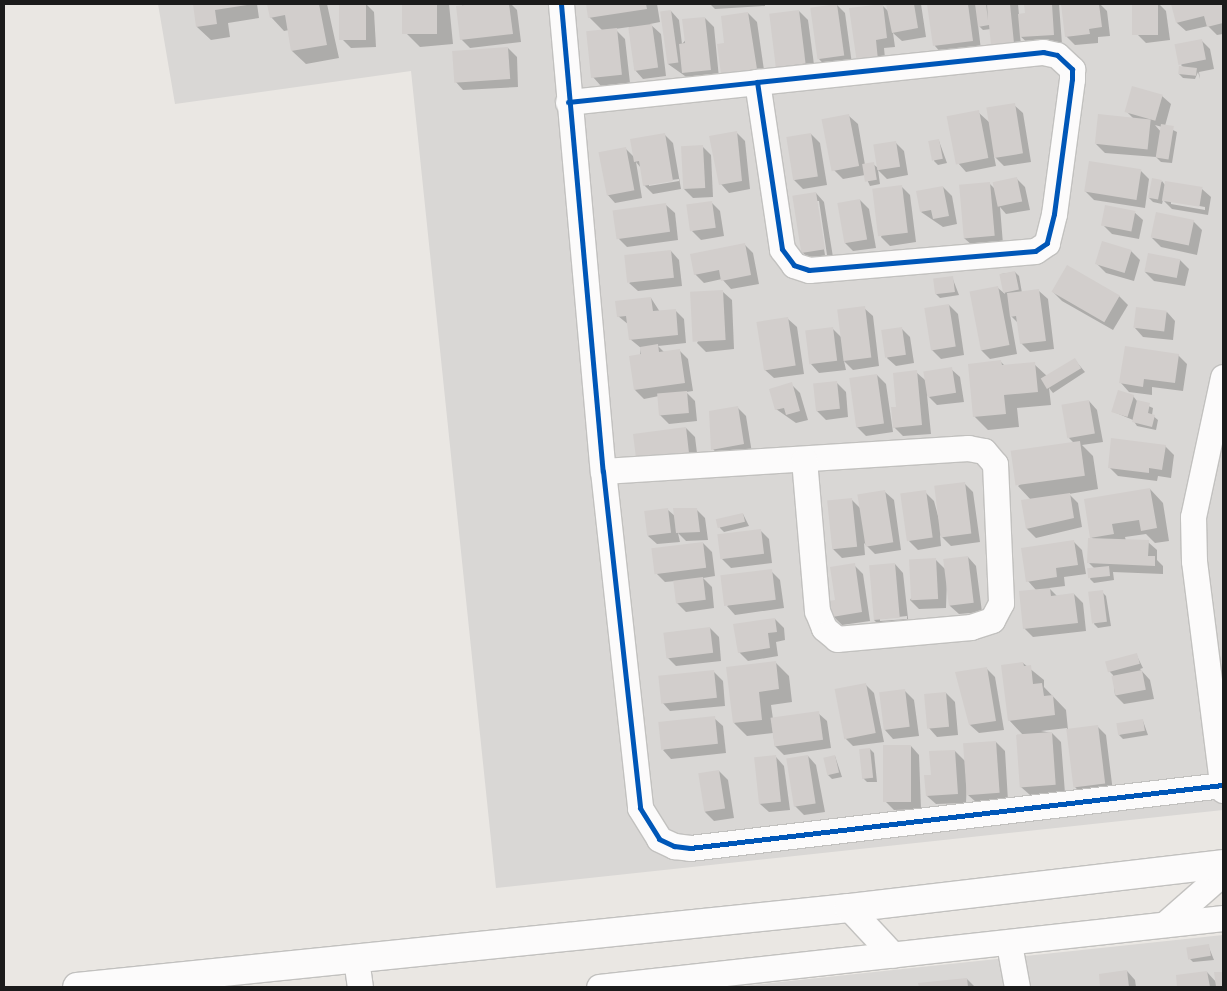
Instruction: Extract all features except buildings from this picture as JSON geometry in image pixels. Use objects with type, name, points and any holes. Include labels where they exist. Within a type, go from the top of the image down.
[{"type":"street","points":[[560,4],[603,471],[640,808],[658,839],[674,846],[690,848],[1223,787],[1194,561],[1193,517],[1223,377]]},
{"type":"street","points":[[568,102],[758,82],[1043,52],[1057,55],[1072,69],[1072,79],[1054,214],[1047,243],[1035,250],[809,270],[794,265],[782,249],[758,82]]},
{"type":"street","points":[[603,471],[804,460],[968,448],[984,451],[995,464],[1001,603],[992,620],[971,627],[837,639],[824,628],[817,611],[804,460]]},
{"type":"street","points":[[77,987],[849,908],[1223,864]]},
{"type":"street","points":[[1164,924],[1223,874]]},
{"type":"street","points":[[849,908],[893,955]]},
{"type":"street","points":[[599,987],[1009,944],[1223,918]]},
{"type":"street","points":[[1009,944],[1017,987]]},
{"type":"street","points":[[356,959],[360,987]]},
{"type":"shaded area","points":[[158,4],[1223,4],[1223,810],[496,888],[411,71],[175,104]]},
{"type":"shaded area","points":[[1223,935],[1223,987],[734,987]]},
{"type":"cycle path","points":[[561,4],[603,471],[640,808],[659,839],[674,846],[690,848],[1222,785]]},
{"type":"cycle path","points":[[568,102],[757,82],[1043,52],[1057,55],[1072,69],[1072,79],[1054,214],[1047,243],[1035,251],[809,270],[794,265],[782,249],[757,82]]}]
